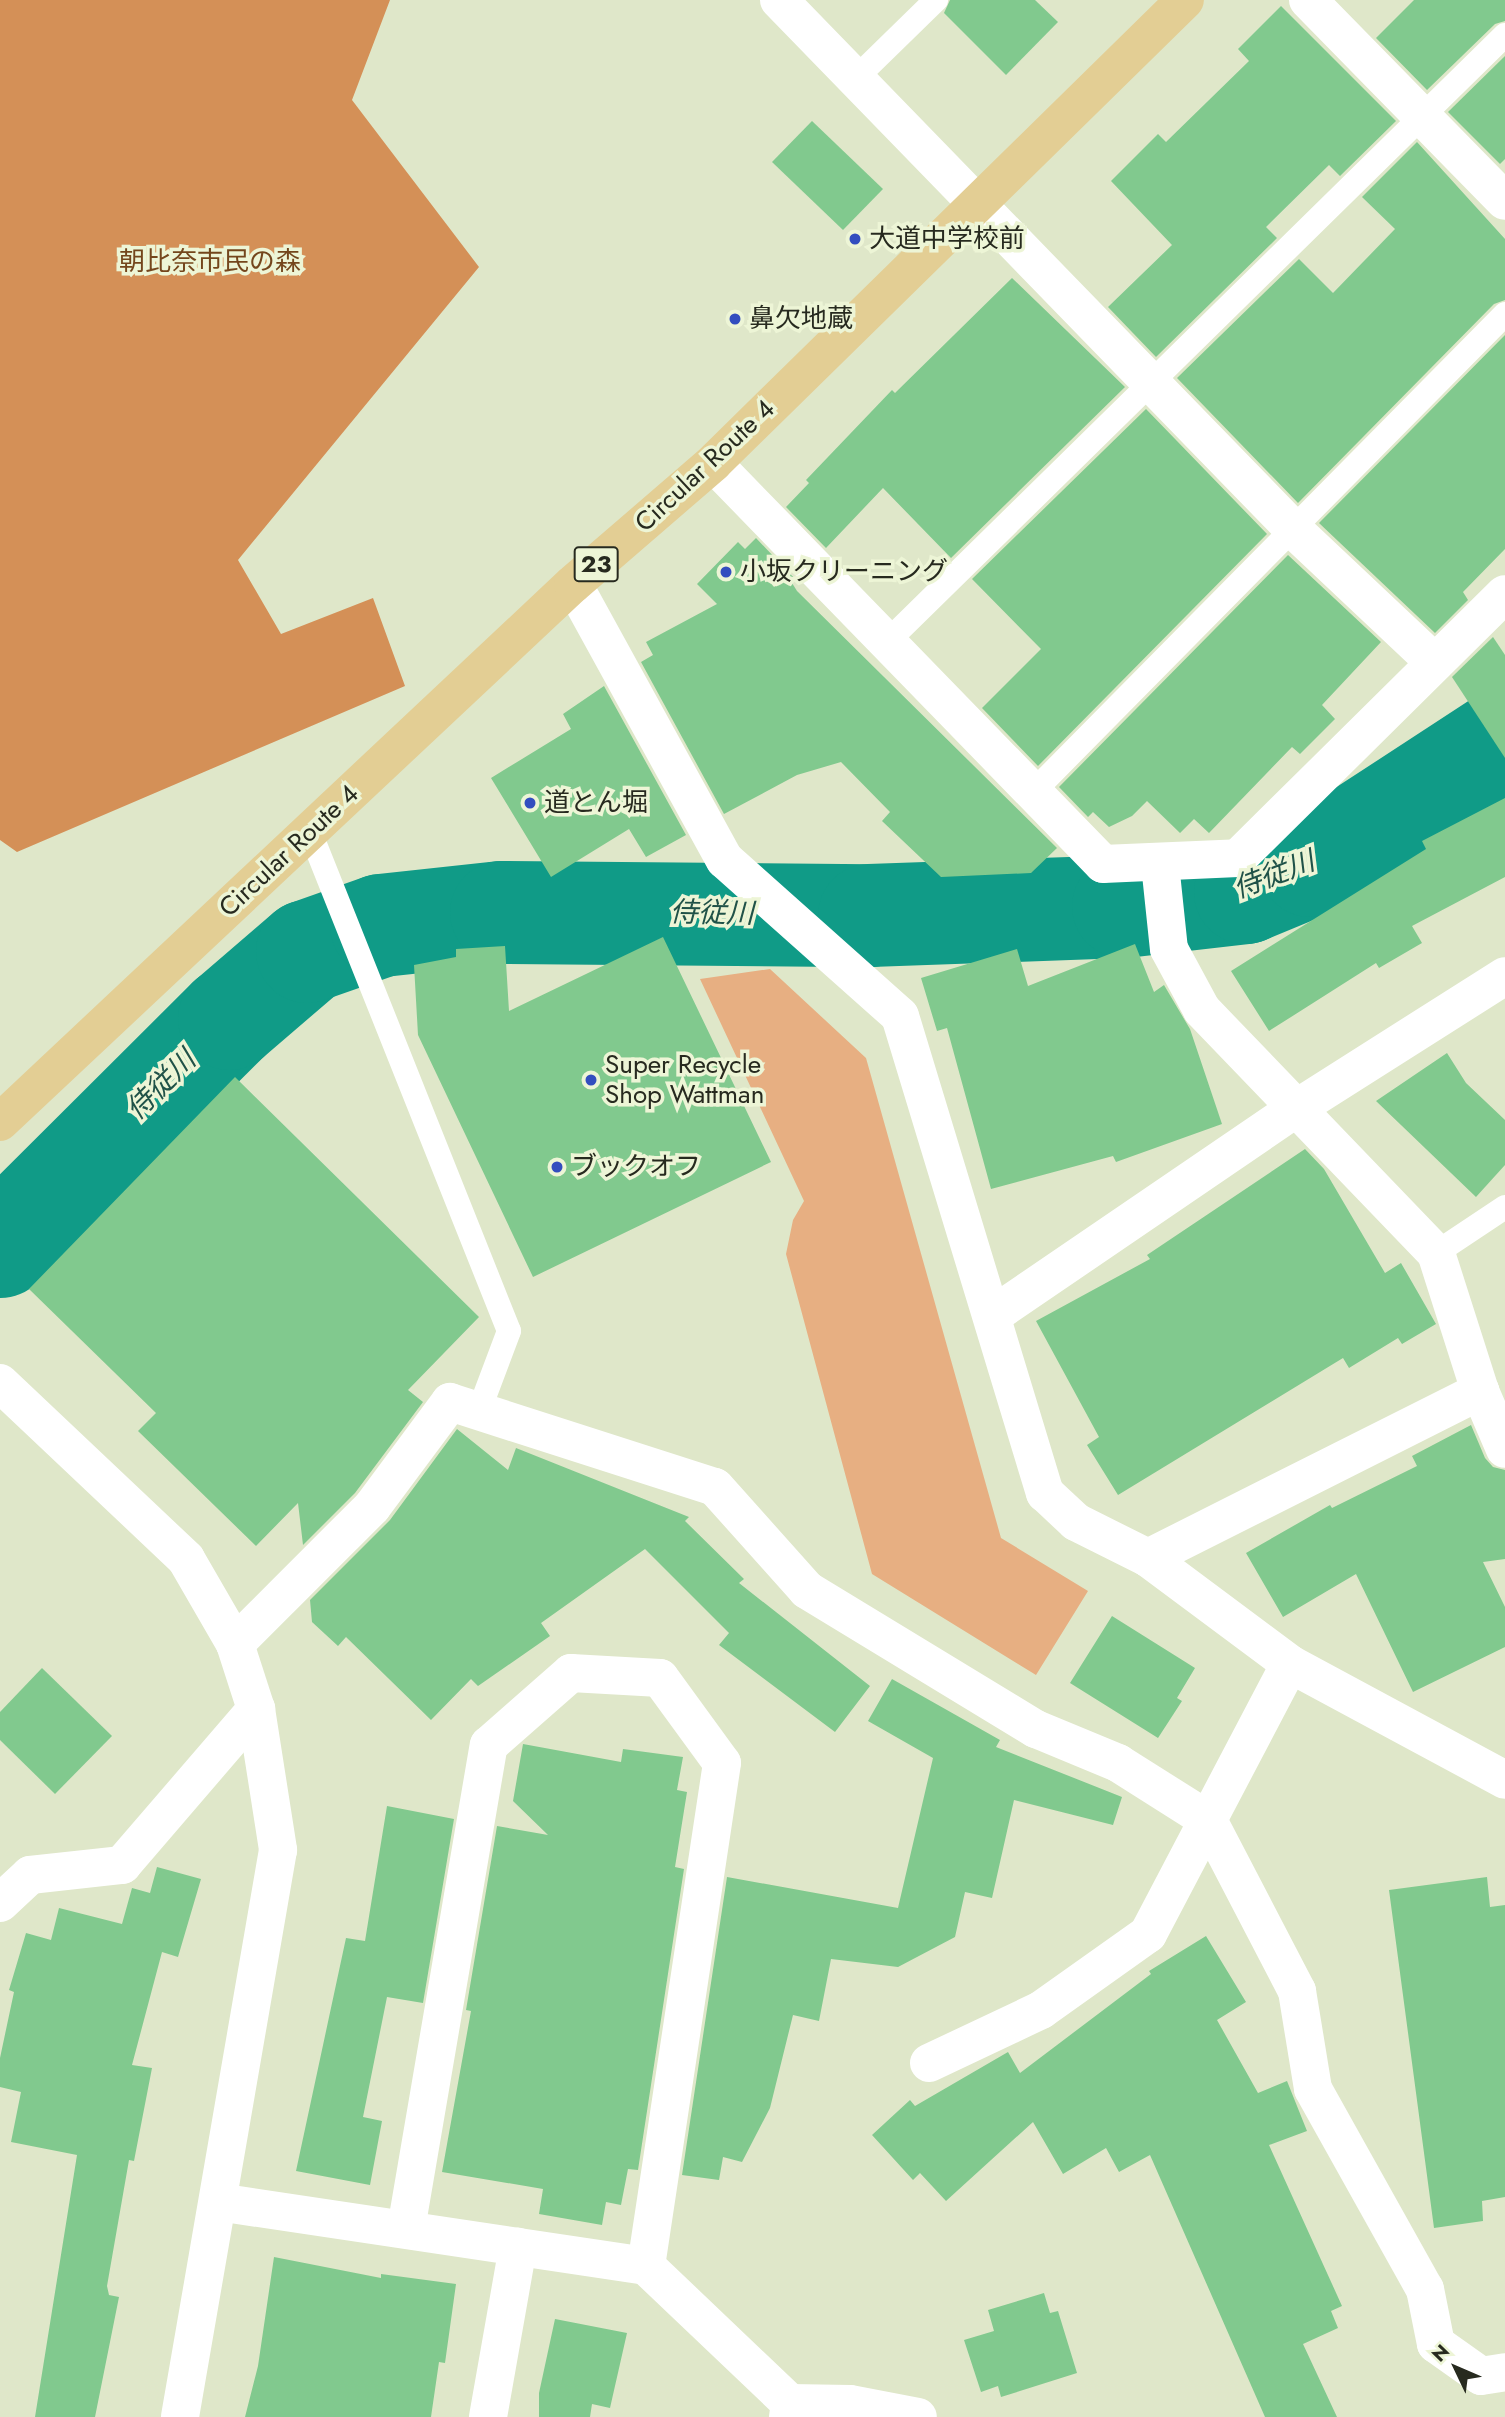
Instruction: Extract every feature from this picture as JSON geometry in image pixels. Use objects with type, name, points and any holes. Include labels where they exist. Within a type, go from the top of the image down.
[{"type":"main road","name":"Circular Route 4","points":[[0,1122],[573,584],[713,463],[1185,0]]},
{"type":"street","points":[[779,0],[1293,528],[1435,663]]},
{"type":"street","points":[[1308,0],[1505,201]]},
{"type":"street","points":[[713,463],[1035,790],[1103,864],[1160,864],[1238,858],[1435,663],[1501,607]]},
{"type":"street","points":[[573,584],[725,860],[900,1016],[1045,1493],[1076,1522],[1148,1558],[1290,1664],[1505,1780]]},
{"type":"street","points":[[1160,864],[1169,948],[1202,1010],[1436,1253],[1480,1391],[1505,1448]]},
{"type":"street","points":[[993,1315],[1297,1108],[1505,976]]},
{"type":"street","points":[[0,1383],[186,1559],[235,1644],[256,1709],[278,1850],[180,2417]]},
{"type":"street","points":[[1148,1558],[1480,1391]]},
{"type":"street","points":[[235,1644],[372,1507],[450,1402],[715,1487],[807,1590],[1036,1729],[1118,1763],[1208,1820],[1297,1991],[1312,2089],[1425,2289],[1436,2344],[1481,2376],[1505,2372]]},
{"type":"street","points":[[929,2063],[1041,2010],[1148,1934],[1290,1664]]},
{"type":"street","points":[[406,2229],[489,1745],[571,1673],[660,1678],[722,1763],[646,2266]]},
{"type":"street","points":[[0,1903],[30,1875],[122,1865],[256,1709]]},
{"type":"street","points":[[218,2202],[646,2266],[789,2410],[850,2404],[918,2417]]},
{"type":"street","points":[[488,2417],[517,2247]]},
{"type":"lane","points":[[856,78],[936,0]]},
{"type":"lane","points":[[887,642],[1505,35]]},
{"type":"lane","points":[[1035,790],[1505,314]]},
{"type":"lane","points":[[310,832],[509,1331],[479,1411]]},
{"type":"lane","points":[[1436,1253],[1505,1207]]},
{"type":"shaded area","points":[[770,969],[866,1058],[1001,1538],[1088,1591],[1036,1675],[872,1574],[786,1254],[793,1220],[804,1201],[700,979]]},
{"type":"green space","name":"朝比奈市民の森","points":[[0,0],[390,0],[352,100],[479,267],[238,560],[281,634],[373,598],[405,686],[17,852],[0,840]]},
{"type":"building","points":[[950,0],[1035,0],[1058,22],[1006,75],[944,13]]},
{"type":"building","points":[[1414,0],[1505,0],[1505,21],[1495,24],[1427,90],[1376,38]]},
{"type":"building","points":[[1281,6],[1396,121],[1340,176],[1329,165],[1266,227],[1277,238],[1156,357],[1108,307],[1172,245],[1111,181],[1158,134],[1166,142],[1249,61],[1238,49]]},
{"type":"building","points":[[1505,56],[1505,159],[1500,164],[1448,112]]},
{"type":"building","points":[[812,121],[883,189],[843,230],[772,162]]},
{"type":"building","points":[[1417,142],[1505,239],[1505,300],[1494,304],[1298,503],[1177,378],[1299,259],[1333,293],[1395,229],[1362,197]]},
{"type":"building","points":[[1012,278],[1125,387],[951,558],[883,488],[826,548],[786,507],[809,483],[806,480],[892,390],[895,393]]},
{"type":"building","points":[[1505,335],[1505,549],[1463,592],[1468,600],[1435,633],[1319,523]]},
{"type":"building","points":[[1146,409],[1267,534],[1038,766],[982,708],[1041,649],[972,579]]},
{"type":"building","points":[[756,538],[795,579],[792,583],[797,591],[1057,848],[1031,873],[941,877],[882,821],[890,812],[841,762],[797,775],[724,814],[641,662],[653,655],[646,642],[717,604],[697,584],[738,542],[745,549]]},
{"type":"building","points":[[1288,555],[1381,642],[1322,705],[1335,719],[1300,754],[1292,747],[1209,833],[1194,819],[1180,833],[1147,801],[1132,816],[1109,827],[1093,812],[1088,817],[1059,787]]},
{"type":"building","points":[[1493,637],[1505,655],[1505,758],[1452,677]]},
{"type":"building","points":[[604,686],[686,835],[646,857],[629,829],[551,877],[491,778],[571,729],[563,714]]},
{"type":"building","points":[[1505,798],[1505,877],[1412,926],[1422,943],[1379,968],[1376,963],[1269,1031],[1231,971],[1426,849],[1422,841]]},
{"type":"building","points":[[663,937],[771,1162],[533,1277],[418,1035],[414,965],[456,957],[456,949],[505,946],[509,1011]]},
{"type":"building","points":[[1135,944],[1154,992],[1164,985],[1190,1029],[1222,1124],[1116,1162],[1113,1156],[991,1189],[947,1028],[937,1031],[921,978],[1017,949],[1028,986]]},
{"type":"building","points":[[1447,1053],[1466,1083],[1505,1120],[1505,1165],[1476,1197],[1376,1101]]},
{"type":"building","points":[[235,1077],[479,1317],[408,1390],[423,1402],[355,1493],[303,1545],[298,1503],[256,1546],[138,1431],[156,1413],[29,1289]]},
{"type":"building","points":[[1305,1149],[1324,1169],[1385,1273],[1401,1263],[1436,1324],[1402,1344],[1398,1338],[1349,1368],[1343,1358],[1118,1495],[1087,1445],[1099,1437],[1036,1321],[1150,1259],[1147,1255]]},
{"type":"building","points":[[1471,1425],[1485,1458],[1493,1467],[1505,1470],[1505,1559],[1483,1562],[1505,1607],[1505,1647],[1413,1692],[1356,1574],[1283,1617],[1246,1553],[1330,1505],[1332,1508],[1417,1466],[1412,1456]]},
{"type":"building","points":[[457,1429],[508,1470],[516,1448],[689,1517],[685,1521],[744,1579],[739,1583],[870,1686],[835,1732],[719,1645],[729,1633],[645,1549],[541,1623],[550,1636],[478,1686],[471,1679],[431,1720],[346,1637],[338,1646],[312,1622],[310,1600],[390,1520]]},
{"type":"building","points":[[1112,1616],[1195,1668],[1177,1698],[1182,1701],[1158,1738],[1070,1683]]},
{"type":"building","points":[[42,1668],[112,1736],[55,1794],[0,1740],[0,1712]]},
{"type":"building","points":[[892,1679],[1000,1740],[996,1747],[1122,1797],[1113,1825],[1014,1800],[992,1898],[965,1892],[955,1937],[898,1967],[831,1959],[819,2021],[793,2015],[770,2108],[742,2162],[723,2157],[719,2180],[682,2175],[727,1877],[898,1908],[933,1758],[868,1721]]},
{"type":"building","points":[[523,1744],[621,1762],[623,1749],[683,1757],[677,1790],[687,1792],[675,1867],[684,1869],[638,2170],[628,2169],[621,2205],[606,2202],[602,2225],[539,2214],[543,2189],[442,2172],[471,2011],[466,2010],[497,1826],[548,1835],[513,1801]]},
{"type":"building","points":[[387,1806],[454,1819],[423,2003],[387,1997],[363,2117],[382,2121],[370,2185],[296,2171],[346,1938],[365,1941]]},
{"type":"building","points":[[157,1867],[201,1879],[178,1957],[162,1952],[132,2065],[152,2068],[134,2161],[129,2160],[107,2286],[109,2295],[119,2297],[95,2417],[35,2417],[77,2155],[11,2142],[21,2092],[0,2087],[0,2058],[14,1992],[9,1990],[26,1933],[51,1940],[59,1908],[122,1924],[132,1888],[150,1893]]},
{"type":"building","points":[[1487,1877],[1490,1907],[1505,1905],[1505,2197],[1482,2201],[1483,2221],[1434,2228],[1389,1890]]},
{"type":"building","points":[[1206,1936],[1246,2002],[1217,2020],[1258,2093],[1287,2081],[1307,2131],[1269,2145],[1342,2306],[1331,2311],[1338,2328],[1303,2344],[1337,2417],[1265,2417],[1150,2155],[1119,2172],[1106,2148],[1063,2174],[1033,2122],[946,2201],[920,2173],[913,2180],[872,2135],[910,2100],[915,2106],[1008,2052],[1020,2073],[1151,1974],[1149,1971]]},
{"type":"building","points":[[274,2257],[381,2278],[381,2274],[456,2284],[445,2363],[439,2362],[431,2417],[245,2417],[258,2366]]},
{"type":"building","points":[[1044,2293],[1050,2313],[1058,2311],[1077,2373],[1001,2397],[998,2386],[981,2392],[964,2340],[994,2331],[988,2310]]},
{"type":"building","points":[[555,2319],[627,2333],[610,2408],[592,2404],[590,2417],[539,2417],[539,2393]]},
{"type":"waterway","name":"侍従川","points":[[0,1246],[229,1018],[307,951],[381,925],[501,912],[869,915],[1123,906],[1245,892],[1310,865],[1505,738]]},
{"type":"place","name":"大道中学校前","points":[[855,239]]},
{"type":"place","name":"鼻欠地蔵","points":[[735,319]]},
{"type":"place","name":"小坂クリーニング","points":[[726,572]]},
{"type":"place","name":"道とん堀","points":[[530,803]]},
{"type":"place","name":"Super Recycle Shop Wattman","points":[[591,1080]]},
{"type":"place","name":"ブックオフ","points":[[557,1167]]}]
